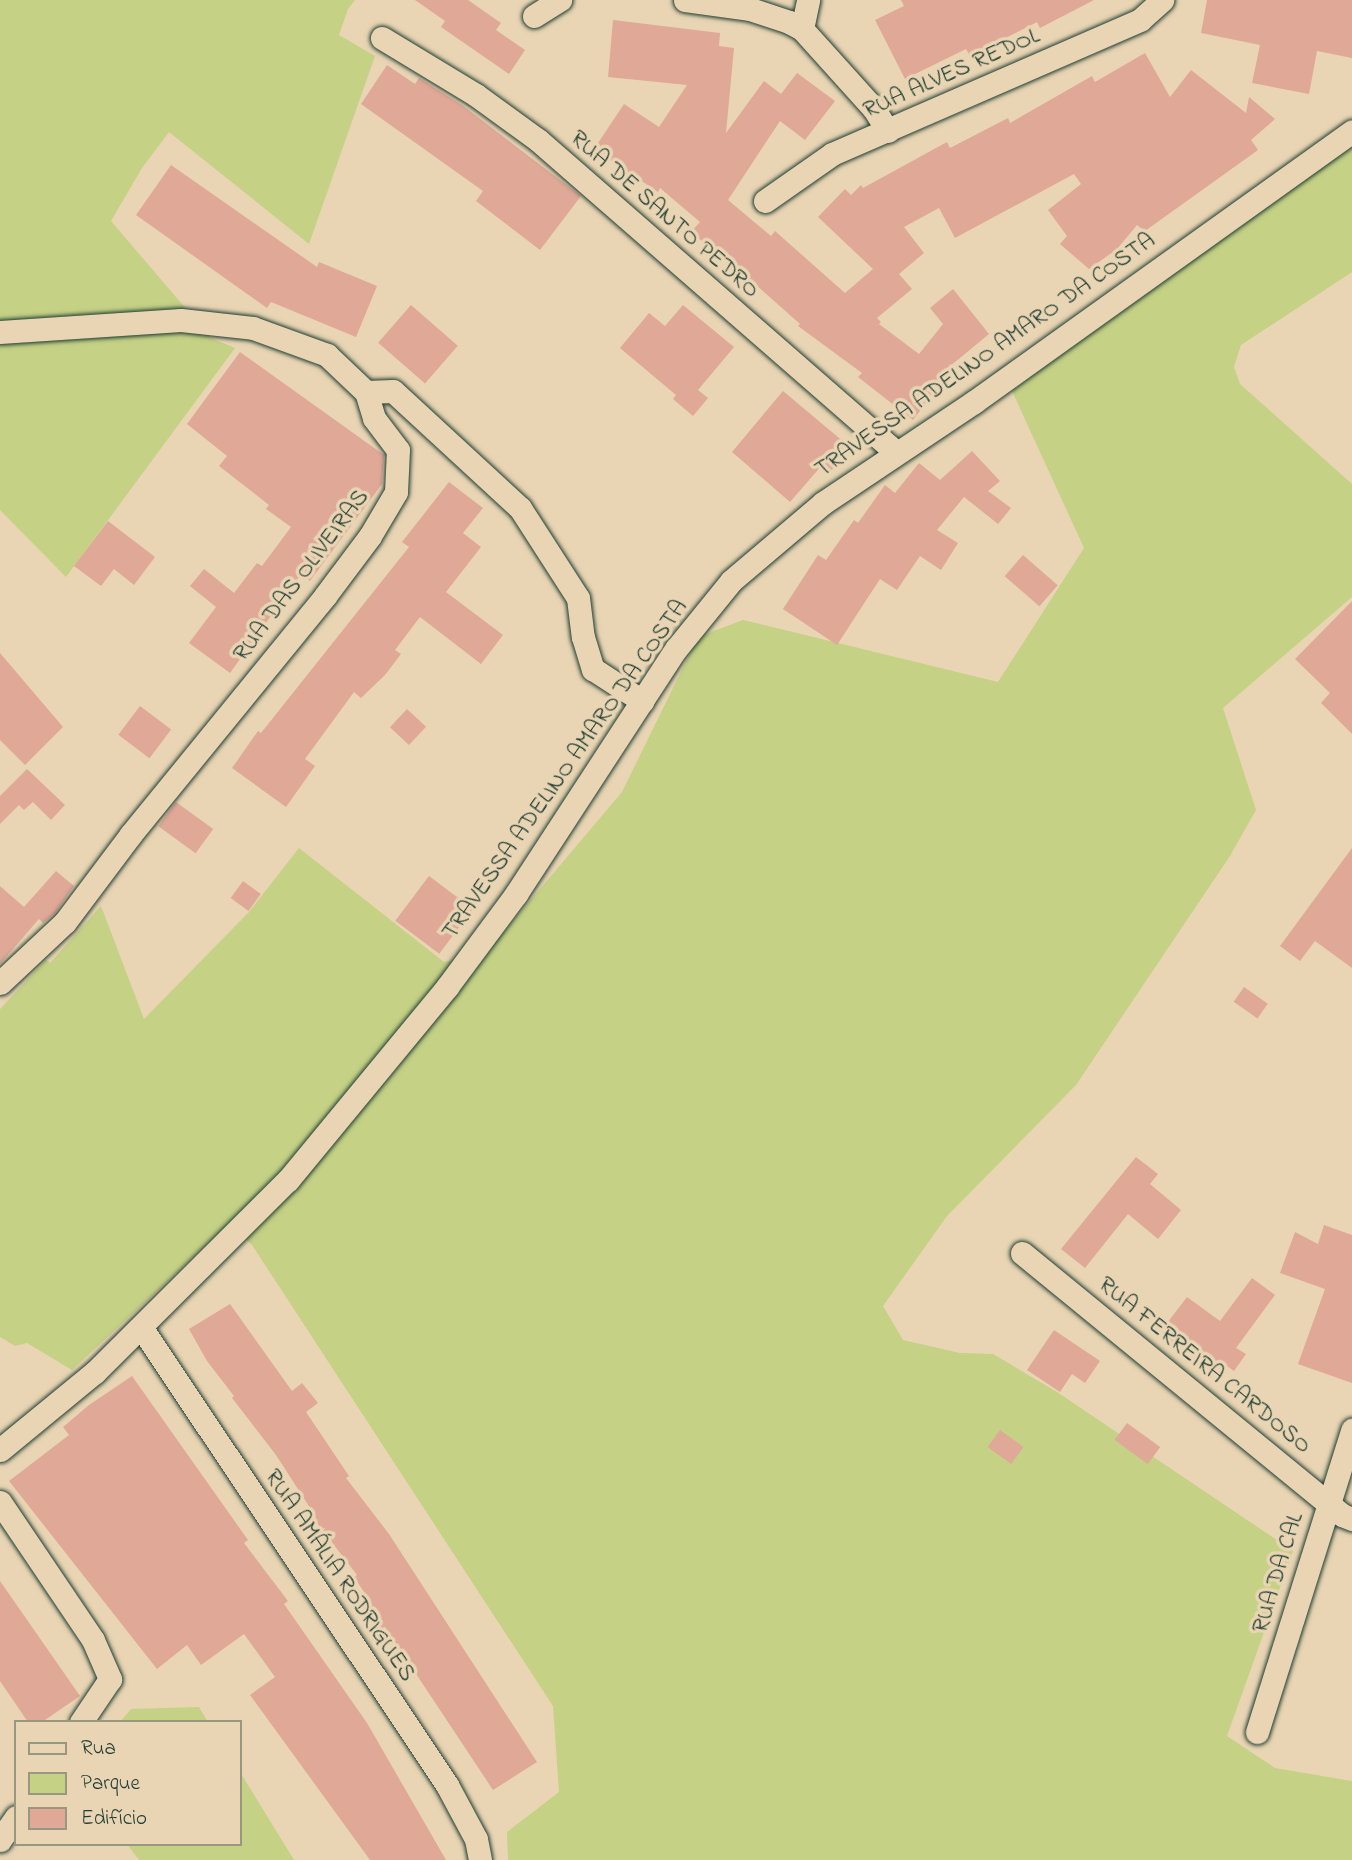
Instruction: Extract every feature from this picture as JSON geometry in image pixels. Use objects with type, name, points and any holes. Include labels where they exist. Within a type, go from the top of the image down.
[{"type":"street","points":[[534,16],[560,0]]},
{"type":"street","points":[[685,0],[750,9],[802,29],[874,109],[888,131]]},
{"type":"street","points":[[802,29],[808,0]]},
{"type":"street","name":"RUA ALVES REDOL","points":[[765,201],[832,154],[1140,20],[1162,0]]},
{"type":"street","name":"RUA DE SANTO PEDRO","points":[[382,38],[476,95],[538,139],[896,452]]},
{"type":"street","name":"TRAVESSA ADELINO AMARO DA COSTA","points":[[0,1450],[95,1371],[288,1180],[447,987],[516,894],[676,649],[731,581],[823,503],[974,402],[1352,131]]},
{"type":"street","points":[[0,332],[180,320],[253,327],[327,355],[366,392],[393,391],[520,508],[578,598],[583,638],[593,669],[642,701]]},
{"type":"street","name":"RUA DAS OLIVEIRAS","points":[[1,978],[65,922],[131,834],[326,596],[370,536],[396,492],[398,450],[374,418],[366,392]]},
{"type":"street","name":"RUA FERREIRA CARDOSO","points":[[1022,1253],[1342,1515],[1352,1518]]},
{"type":"street","name":"RUA AMÁLIA RODRIGUES","points":[[141,1327],[447,1785],[476,1839],[480,1860]]},
{"type":"street","name":"RUA DA CAL","points":[[1257,1732],[1352,1430]]},
{"type":"street","points":[[0,1502],[93,1640],[110,1679],[82,1720]]},
{"type":"street","points":[[0,1840],[14,1820]]},
{"type":"green space","points":[[0,0],[355,0],[348,9],[339,35],[375,56],[309,244],[169,132],[142,168],[111,221],[211,338],[235,348],[66,577],[0,510]]},
{"type":"green space","points":[[1352,132],[1352,272],[1241,345],[1234,367],[1240,384],[1352,484],[1352,597],[1223,708],[1256,810],[1230,856],[1076,1085],[947,1216],[883,1306],[903,1340],[960,1353],[993,1354],[1057,1392],[1293,1551],[1227,1736],[1275,1768],[1352,1781],[1352,1860],[508,1860],[507,1832],[559,1792],[553,1706],[252,1245],[229,1224],[72,1370],[27,1343],[15,1346],[0,1337],[0,1009],[46,960],[50,963],[101,906],[144,1019],[249,912],[299,848],[444,962],[484,955],[622,792],[698,637],[743,620],[998,682],[1084,548],[1012,391]]},
{"type":"green space","points":[[199,1707],[207,1720],[122,1720],[131,1709]]},
{"type":"green space","points":[[242,1775],[294,1860],[139,1860],[128,1846],[242,1846]]},
{"type":"building","points":[[415,0],[468,0],[501,23],[496,30],[525,50],[509,74],[441,27],[445,21]]},
{"type":"building","points":[[901,0],[1094,0],[1040,28],[1037,22],[970,56],[966,49],[905,79],[875,20],[904,6]]},
{"type":"building","points":[[1207,0],[1352,0],[1352,58],[1317,51],[1309,94],[1252,83],[1260,45],[1201,33]]},
{"type":"building","points":[[613,20],[720,33],[719,46],[734,48],[726,133],[764,81],[781,94],[797,73],[835,101],[805,140],[780,121],[728,200],[771,236],[775,231],[845,293],[873,269],[818,217],[845,189],[851,195],[861,185],[863,188],[947,142],[950,148],[1008,118],[1010,123],[1092,76],[1095,82],[1145,53],[1170,97],[1191,70],[1246,113],[1249,97],[1275,119],[1251,140],[1258,150],[1145,231],[1137,225],[1117,249],[1089,269],[1060,244],[1067,236],[1048,210],[1081,184],[1074,174],[955,238],[939,208],[904,227],[924,253],[899,274],[912,289],[877,318],[881,322],[879,324],[919,354],[943,324],[930,308],[953,289],[989,334],[943,372],[947,375],[913,420],[858,377],[862,373],[798,326],[800,324],[720,253],[719,255],[691,232],[700,222],[660,188],[658,192],[594,149],[624,104],[659,127],[687,85],[608,77]]},
{"type":"building","points":[[387,65],[415,84],[419,78],[462,105],[581,196],[540,250],[476,201],[483,191],[361,104]]},
{"type":"building","points":[[171,165],[317,267],[319,262],[377,286],[356,337],[271,302],[267,308],[136,215]]},
{"type":"building","points":[[411,305],[458,346],[425,383],[378,343]]},
{"type":"building","points":[[683,305],[734,347],[698,390],[708,398],[693,416],[673,399],[676,395],[620,348],[649,313],[665,326]]},
{"type":"building","points":[[240,352],[384,455],[382,484],[310,581],[301,574],[230,673],[189,643],[216,607],[190,586],[204,569],[234,593],[257,563],[262,566],[291,527],[266,509],[269,505],[219,466],[227,456],[187,424]]},
{"type":"building","points":[[783,391],[851,448],[831,471],[823,464],[790,502],[732,452]]},
{"type":"building","points":[[972,451],[1000,481],[988,491],[1011,508],[998,524],[964,497],[937,530],[958,543],[941,570],[920,556],[897,590],[880,579],[837,645],[783,609],[818,555],[826,560],[854,520],[858,523],[885,485],[895,493],[919,463],[940,480]]},
{"type":"building","points":[[449,482],[483,508],[463,533],[481,547],[446,592],[503,635],[481,664],[420,617],[395,650],[401,654],[385,675],[361,698],[354,692],[305,759],[315,766],[286,807],[232,768],[258,731],[261,733],[409,547],[402,542]]},
{"type":"building","points":[[108,521],[155,557],[134,585],[114,569],[101,586],[74,566]]},
{"type":"building","points":[[1023,555],[1058,585],[1039,606],[1005,576]]},
{"type":"building","points":[[1352,601],[1352,734],[1321,703],[1330,693],[1295,659]]},
{"type":"building","points":[[0,653],[63,727],[25,765],[0,740]]},
{"type":"building","points":[[140,706],[171,729],[149,758],[118,735]]},
{"type":"building","points":[[407,709],[426,727],[409,745],[390,727]]},
{"type":"building","points":[[27,769],[65,805],[51,820],[33,802],[24,810],[19,805],[0,824],[0,796]]},
{"type":"building","points":[[176,802],[213,829],[196,853],[158,826]]},
{"type":"building","points":[[1352,848],[1352,968],[1315,941],[1300,961],[1280,946]]},
{"type":"building","points":[[56,871],[74,886],[55,913],[43,923],[39,919],[0,964],[0,886],[24,907]]},
{"type":"building","points":[[429,876],[473,909],[439,954],[395,921]]},
{"type":"building","points":[[243,881],[261,894],[248,911],[231,898]]},
{"type":"building","points":[[1244,987],[1268,1004],[1257,1018],[1234,1002]]},
{"type":"building","points":[[1136,1157],[1158,1174],[1150,1184],[1181,1210],[1158,1239],[1128,1214],[1085,1268],[1061,1249]]},
{"type":"building","points":[[1324,1225],[1352,1235],[1352,1383],[1298,1364],[1325,1289],[1280,1273],[1295,1232],[1318,1244]]},
{"type":"building","points":[[1252,1278],[1275,1295],[1236,1348],[1246,1354],[1234,1371],[1223,1363],[1213,1376],[1158,1335],[1187,1297],[1220,1321]]},
{"type":"building","points":[[230,1304],[292,1391],[302,1383],[318,1403],[306,1412],[349,1476],[346,1478],[389,1534],[537,1762],[493,1790],[385,1627],[378,1631],[362,1606],[370,1601],[354,1577],[357,1575],[314,1519],[316,1517],[276,1455],[232,1398],[234,1396],[207,1361],[189,1329]]},
{"type":"building","points":[[1054,1330],[1100,1361],[1085,1383],[1072,1374],[1060,1392],[1027,1370]]},
{"type":"building","points":[[132,1376],[248,1540],[244,1543],[288,1601],[284,1604],[367,1723],[446,1860],[370,1860],[250,1695],[275,1677],[244,1634],[201,1665],[187,1645],[157,1669],[9,1481],[69,1435],[63,1427],[89,1405]]},
{"type":"building","points":[[1127,1423],[1160,1447],[1148,1464],[1115,1440]]},
{"type":"building","points":[[1000,1430],[1023,1447],[1011,1464],[988,1447]]},
{"type":"building","points":[[0,1581],[80,1696],[45,1720],[27,1720],[0,1681]]}]
